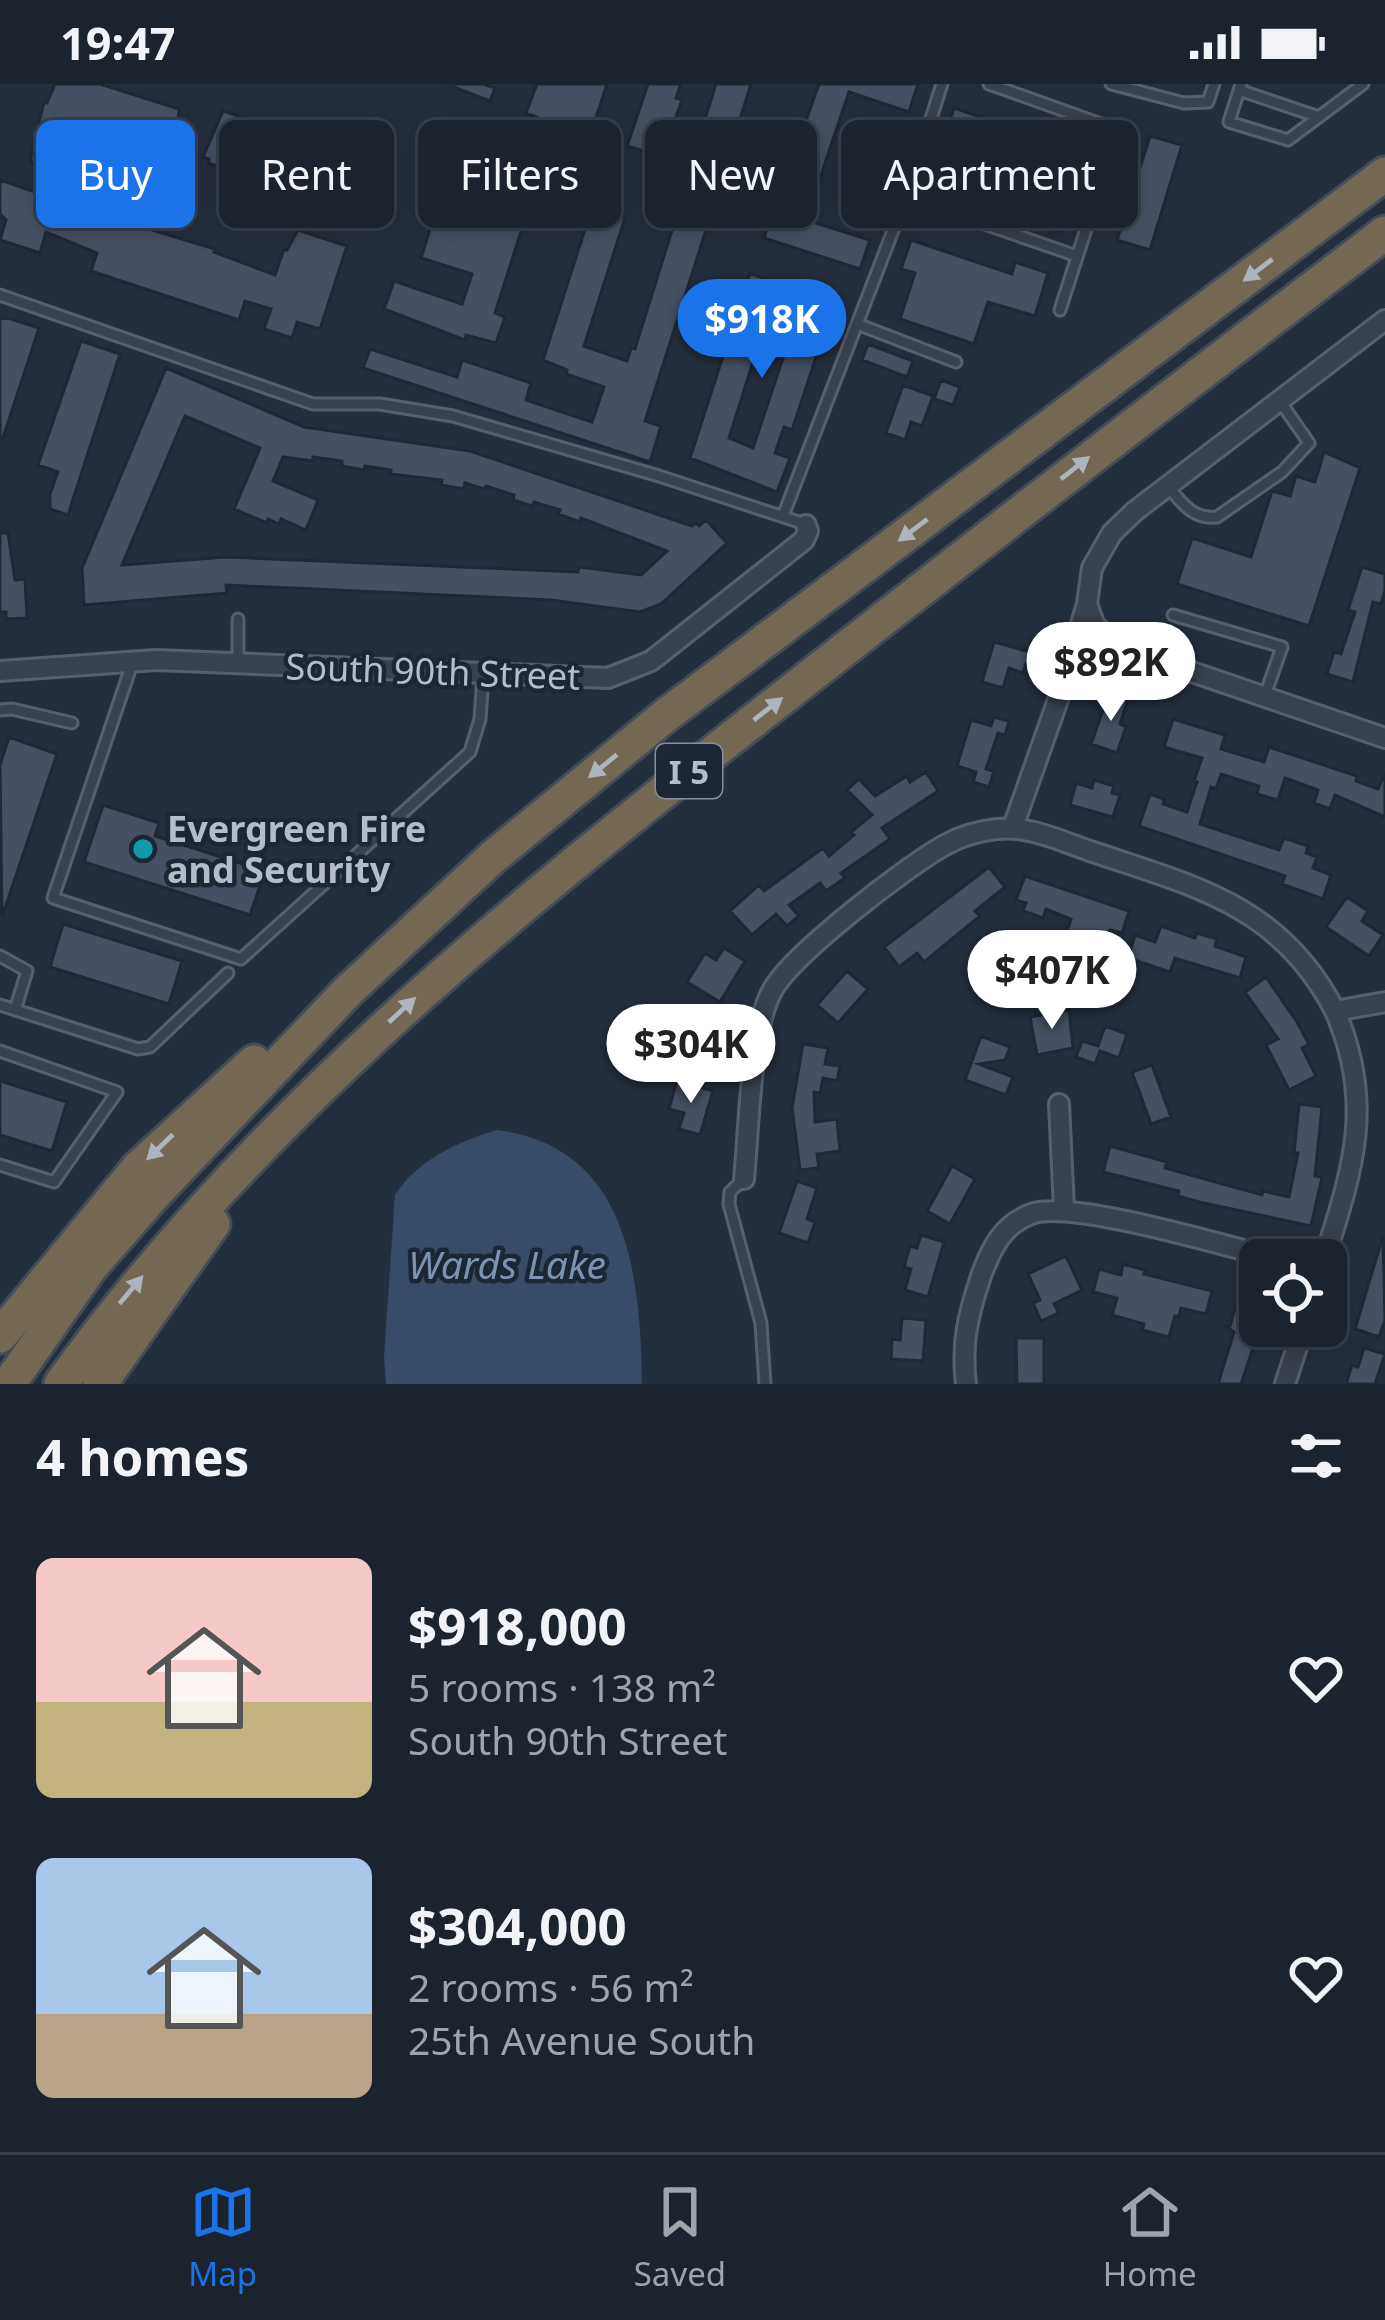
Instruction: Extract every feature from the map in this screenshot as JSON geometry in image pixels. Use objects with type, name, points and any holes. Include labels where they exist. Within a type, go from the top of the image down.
[{"type":"highway","name":"I 5","points":[[9,1384],[105,1250],[195,1150],[347,992],[493,856],[665,716],[1385,174]]},
{"type":"highway","name":"I 5","points":[[62,1384],[116,1308],[179,1233],[440,974],[675,782],[1385,232]]},
{"type":"highway","points":[[0,1336],[138,1168],[215,1094],[347,992]]},
{"type":"highway","points":[[100,1384],[282,1129]]},
{"type":"street","points":[[1013,827],[1087,604],[1092,568],[1112,533],[1385,320]]},
{"type":"street","name":"South 90th Street","points":[[0,671],[133,661],[608,678],[636,669],[804,540],[806,525]]},
{"type":"street","points":[[1087,604],[1095,626],[1125,649],[1381,736],[1385,713]]},
{"type":"street","points":[[743,1179],[761,1023],[782,975],[805,951],[940,847],[977,832],[1013,827],[1204,890],[1241,907],[1289,944],[1315,976],[1335,1011],[1354,1065],[1358,1121],[1350,1178],[1331,1239]]},
{"type":"street","points":[[1335,1011],[1385,1002]]},
{"type":"street","points":[[1059,1104],[1064,1209]]},
{"type":"street","points":[[966,1384],[963,1340],[990,1251],[1001,1235],[1026,1216],[1064,1209],[1239,1250]]},
{"type":"street","points":[[1286,1384],[1297,1347]]},
{"type":"lane","points":[[931,120],[942,84]]},
{"type":"lane","points":[[988,84],[1118,130],[1060,310]]},
{"type":"lane","points":[[1112,84],[1184,103],[1208,102],[1214,84]]},
{"type":"lane","points":[[1319,118],[1240,87],[1228,122],[1288,140],[1319,118],[1363,84]]},
{"type":"lane","points":[[783,516],[894,228]]},
{"type":"lane","points":[[996,228],[1077,256]]},
{"type":"lane","points":[[0,295],[313,404],[380,404],[453,416],[806,525]]},
{"type":"lane","points":[[857,324],[956,362]]},
{"type":"lane","points":[[1167,486],[1195,515],[1216,517],[1282,472],[1309,443],[1280,400]]},
{"type":"lane","points":[[1173,615],[1282,647],[1264,698]]},
{"type":"lane","points":[[238,619],[238,663]]},
{"type":"lane","points":[[133,661],[53,898],[241,959],[470,752],[480,719],[484,673]]},
{"type":"lane","points":[[0,710],[72,723]]},
{"type":"lane","points":[[0,956],[27,970],[15,1010]]},
{"type":"lane","points":[[0,1005],[138,1049],[150,1047],[227,974]]},
{"type":"lane","points":[[0,1051],[117,1092],[54,1182],[0,1165]]},
{"type":"lane","points":[[743,1179],[730,1192],[728,1204],[761,1323],[765,1384]]},
{"type":"water","name":"Wards Lake","points":[[497,1130],[541,1141],[575,1162],[600,1189],[630,1260],[642,1384],[386,1384],[395,1195],[440,1154]]},
{"type":"building","points":[[55,84],[100,84],[179,109],[178,120],[40,120]]},
{"type":"building","points":[[446,84],[483,84],[495,88],[490,101]]},
{"type":"building","points":[[537,84],[607,84],[595,120],[543,120],[526,113]]},
{"type":"building","points":[[648,84],[681,84],[676,98],[682,100],[675,120],[645,120],[645,152],[627,146]]},
{"type":"building","points":[[716,84],[751,84],[740,120],[705,120]]},
{"type":"building","points":[[819,84],[918,84],[909,112],[849,92],[817,187],[817,120],[806,120]]},
{"type":"building","points":[[954,108],[990,120],[950,120]]},
{"type":"building","points":[[223,111],[251,120],[219,120]]},
{"type":"building","points":[[219,120],[219,167],[203,157]]},
{"type":"building","points":[[36,135],[36,165],[31,156]]},
{"type":"building","points":[[1150,136],[1182,145],[1150,250],[1117,240],[1121,228],[1138,228],[1138,174]]},
{"type":"building","points":[[0,180],[36,192],[36,228],[145,228],[215,249],[275,275],[284,249],[298,230],[347,246],[320,329],[297,322],[292,338],[264,329],[271,309],[245,301],[239,320],[91,271],[97,253],[46,232],[40,253],[0,240],[6,220],[0,214]]},
{"type":"building","points":[[621,217],[625,218],[584,346],[627,361],[631,348],[635,349],[673,228],[707,228],[645,421],[661,426],[650,462],[363,368],[370,349],[457,377],[462,360],[531,383],[526,400],[592,422],[604,387],[543,360],[585,228],[621,228]]},
{"type":"building","points":[[817,223],[870,240],[860,269],[764,238],[768,228],[817,228]]},
{"type":"building","points":[[430,228],[522,228],[495,313],[505,317],[496,343],[466,335],[465,340],[384,309],[394,281],[462,304],[472,274],[421,258]]},
{"type":"building","points":[[911,240],[1012,274],[1015,262],[1048,273],[1035,316],[988,302],[974,344],[900,319],[915,273],[901,269]]},
{"type":"building","points":[[750,273],[840,307],[829,335],[824,333],[792,430],[784,427],[775,453],[790,458],[777,492],[690,458]],"holes":[[[769,312],[795,322],[753,448],[729,438]]]},
{"type":"building","points":[[0,319],[39,328],[0,438]]},
{"type":"building","points":[[81,341],[120,354],[68,515],[50,509],[58,472],[38,465]]},
{"type":"building","points":[[868,344],[913,361],[907,377],[862,360]]},
{"type":"building","points":[[166,368],[304,427],[470,451],[692,526],[706,520],[727,543],[661,604],[640,612],[551,600],[226,585],[227,593],[84,605],[82,568]],"holes":[[[185,416],[260,448],[234,509],[267,523],[268,519],[279,524],[281,519],[306,530],[318,500],[273,481],[283,457],[313,461],[313,457],[364,470],[365,466],[442,480],[441,485],[464,489],[465,483],[486,486],[514,495],[513,500],[560,510],[558,514],[580,522],[581,518],[667,551],[641,575],[579,567],[578,572],[225,557],[122,565]]]},
{"type":"building","points":[[941,380],[960,387],[953,405],[934,399]]},
{"type":"building","points":[[903,385],[933,396],[922,426],[911,422],[905,440],[886,433]]},
{"type":"building","points":[[1324,452],[1360,468],[1309,626],[1177,584],[1192,538],[1251,557],[1272,491],[1290,496],[1296,476],[1315,482]]},
{"type":"building","points":[[0,533],[8,533],[15,580],[25,579],[27,618],[6,619],[6,612],[0,612]]},
{"type":"building","points":[[1362,567],[1385,574],[1385,590],[1381,604],[1373,602],[1353,682],[1327,674],[1334,652],[1341,654],[1355,612],[1348,610]]},
{"type":"building","points":[[994,642],[1030,652],[1023,673],[1009,668],[1003,688],[982,682]]},
{"type":"building","points":[[1109,693],[1128,700],[1117,753],[1091,744]]},
{"type":"building","points":[[994,717],[1009,721],[1005,735],[998,733],[986,769],[994,771],[989,787],[973,782],[976,772],[957,766],[971,720],[991,726]]},
{"type":"building","points":[[1173,719],[1225,735],[1221,749],[1264,762],[1269,747],[1357,776],[1356,781],[1378,789],[1385,773],[1385,817],[1335,795],[1330,809],[1314,803],[1318,790],[1285,778],[1278,800],[1257,794],[1259,786],[1221,774],[1216,789],[1211,787],[1200,824],[1279,850],[1284,838],[1308,846],[1306,853],[1317,857],[1313,868],[1331,875],[1323,899],[1282,884],[1285,876],[1139,826],[1150,794],[1187,812],[1197,782],[1202,758],[1164,747]]},
{"type":"building","points":[[9,737],[57,754],[2,917],[0,765]]},
{"type":"building","points":[[926,772],[938,791],[882,828],[890,839],[841,873],[845,878],[826,891],[820,883],[789,905],[799,916],[787,926],[776,914],[752,935],[730,911],[759,885],[764,891],[823,848],[829,856],[854,835],[851,832],[872,815],[847,790],[859,779],[875,796],[907,776],[910,782]]},
{"type":"building","points":[[1094,780],[1114,786],[1112,793],[1120,795],[1113,817],[1070,805],[1076,783],[1092,788]]},
{"type":"building","name":"Evergreen Fire and Security","points":[[103,805],[159,823],[155,836],[265,871],[250,915],[84,862]]},
{"type":"building","points":[[989,867],[1005,887],[975,911],[980,916],[924,962],[917,953],[899,967],[884,947]]},
{"type":"building","points":[[1025,876],[1129,911],[1122,933],[1110,930],[1106,943],[1067,931],[1071,919],[1046,909],[1043,918],[1023,911],[1026,903],[1016,900]]},
{"type":"building","points":[[1347,897],[1368,911],[1362,921],[1383,935],[1369,956],[1326,927]]},
{"type":"building","points":[[63,924],[182,961],[169,1004],[50,967]]},
{"type":"building","points":[[1161,926],[1195,938],[1197,933],[1217,939],[1215,946],[1246,957],[1240,978],[1175,958],[1170,972],[1128,958],[1135,935],[1155,942]]},
{"type":"building","points":[[724,948],[745,961],[720,1002],[687,982],[705,953],[716,960]]},
{"type":"building","points":[[847,971],[868,989],[838,1023],[817,1005]]},
{"type":"building","points":[[1266,977],[1309,1044],[1302,1048],[1316,1076],[1289,1090],[1266,1045],[1278,1039],[1245,992]]},
{"type":"building","points":[[689,1010],[719,1019],[713,1062],[693,1057],[689,1073],[656,1064],[663,1040],[679,1044]]},
{"type":"building","points":[[1069,1010],[1073,1048],[1037,1055],[1030,1017]]},
{"type":"building","points":[[1105,1026],[1127,1034],[1119,1058],[1100,1051],[1095,1064],[1076,1057],[1082,1041],[1098,1046]]},
{"type":"building","points":[[981,1036],[1010,1047],[1005,1060],[979,1064],[1013,1077],[1006,1095],[965,1080]]},
{"type":"building","points":[[803,1044],[828,1048],[825,1064],[840,1066],[837,1081],[823,1078],[820,1093],[814,1092],[815,1122],[837,1119],[840,1151],[817,1154],[819,1168],[800,1170],[792,1108]]},
{"type":"building","points":[[1152,1065],[1171,1117],[1151,1124],[1132,1072]]},
{"type":"building","points":[[677,1080],[713,1091],[700,1135],[679,1129],[684,1113],[669,1109]]},
{"type":"building","points":[[0,1081],[67,1102],[52,1151],[0,1135]]},
{"type":"building","points":[[1299,1104],[1322,1107],[1315,1176],[1322,1177],[1311,1226],[1199,1202],[1178,1196],[1179,1191],[1103,1172],[1110,1146],[1167,1162],[1165,1168],[1262,1195],[1263,1191],[1289,1197],[1298,1153],[1294,1153]]},
{"type":"building","points":[[952,1166],[975,1179],[950,1224],[927,1211]]},
{"type":"building","points":[[797,1181],[817,1188],[807,1219],[815,1222],[808,1243],[779,1233]]},
{"type":"building","points":[[921,1235],[944,1242],[928,1297],[905,1290],[910,1246],[917,1248]]},
{"type":"building","points":[[1383,1236],[1385,1320],[1379,1337],[1355,1329]]},
{"type":"building","points":[[1066,1256],[1082,1290],[1054,1304],[1059,1313],[1041,1321],[1033,1303],[1040,1300],[1028,1274]]},
{"type":"building","points":[[1123,1264],[1212,1291],[1206,1314],[1181,1308],[1169,1337],[1112,1315],[1117,1298],[1093,1292],[1099,1269],[1121,1275]]},
{"type":"building","points":[[1239,1294],[1239,1347],[1253,1347],[1241,1384],[1218,1384],[1234,1332],[1226,1326],[1230,1326]]},
{"type":"building","points":[[902,1318],[926,1320],[923,1361],[891,1359],[892,1339],[900,1340]]},
{"type":"building","points":[[1016,1338],[1044,1338],[1044,1384],[1017,1384]]},
{"type":"building","points":[[1364,1348],[1385,1354],[1375,1384],[1346,1384],[1352,1365],[1358,1367]]},
{"type":"place","name":"Evergreen Fire and Security","points":[[143,849]]}]
